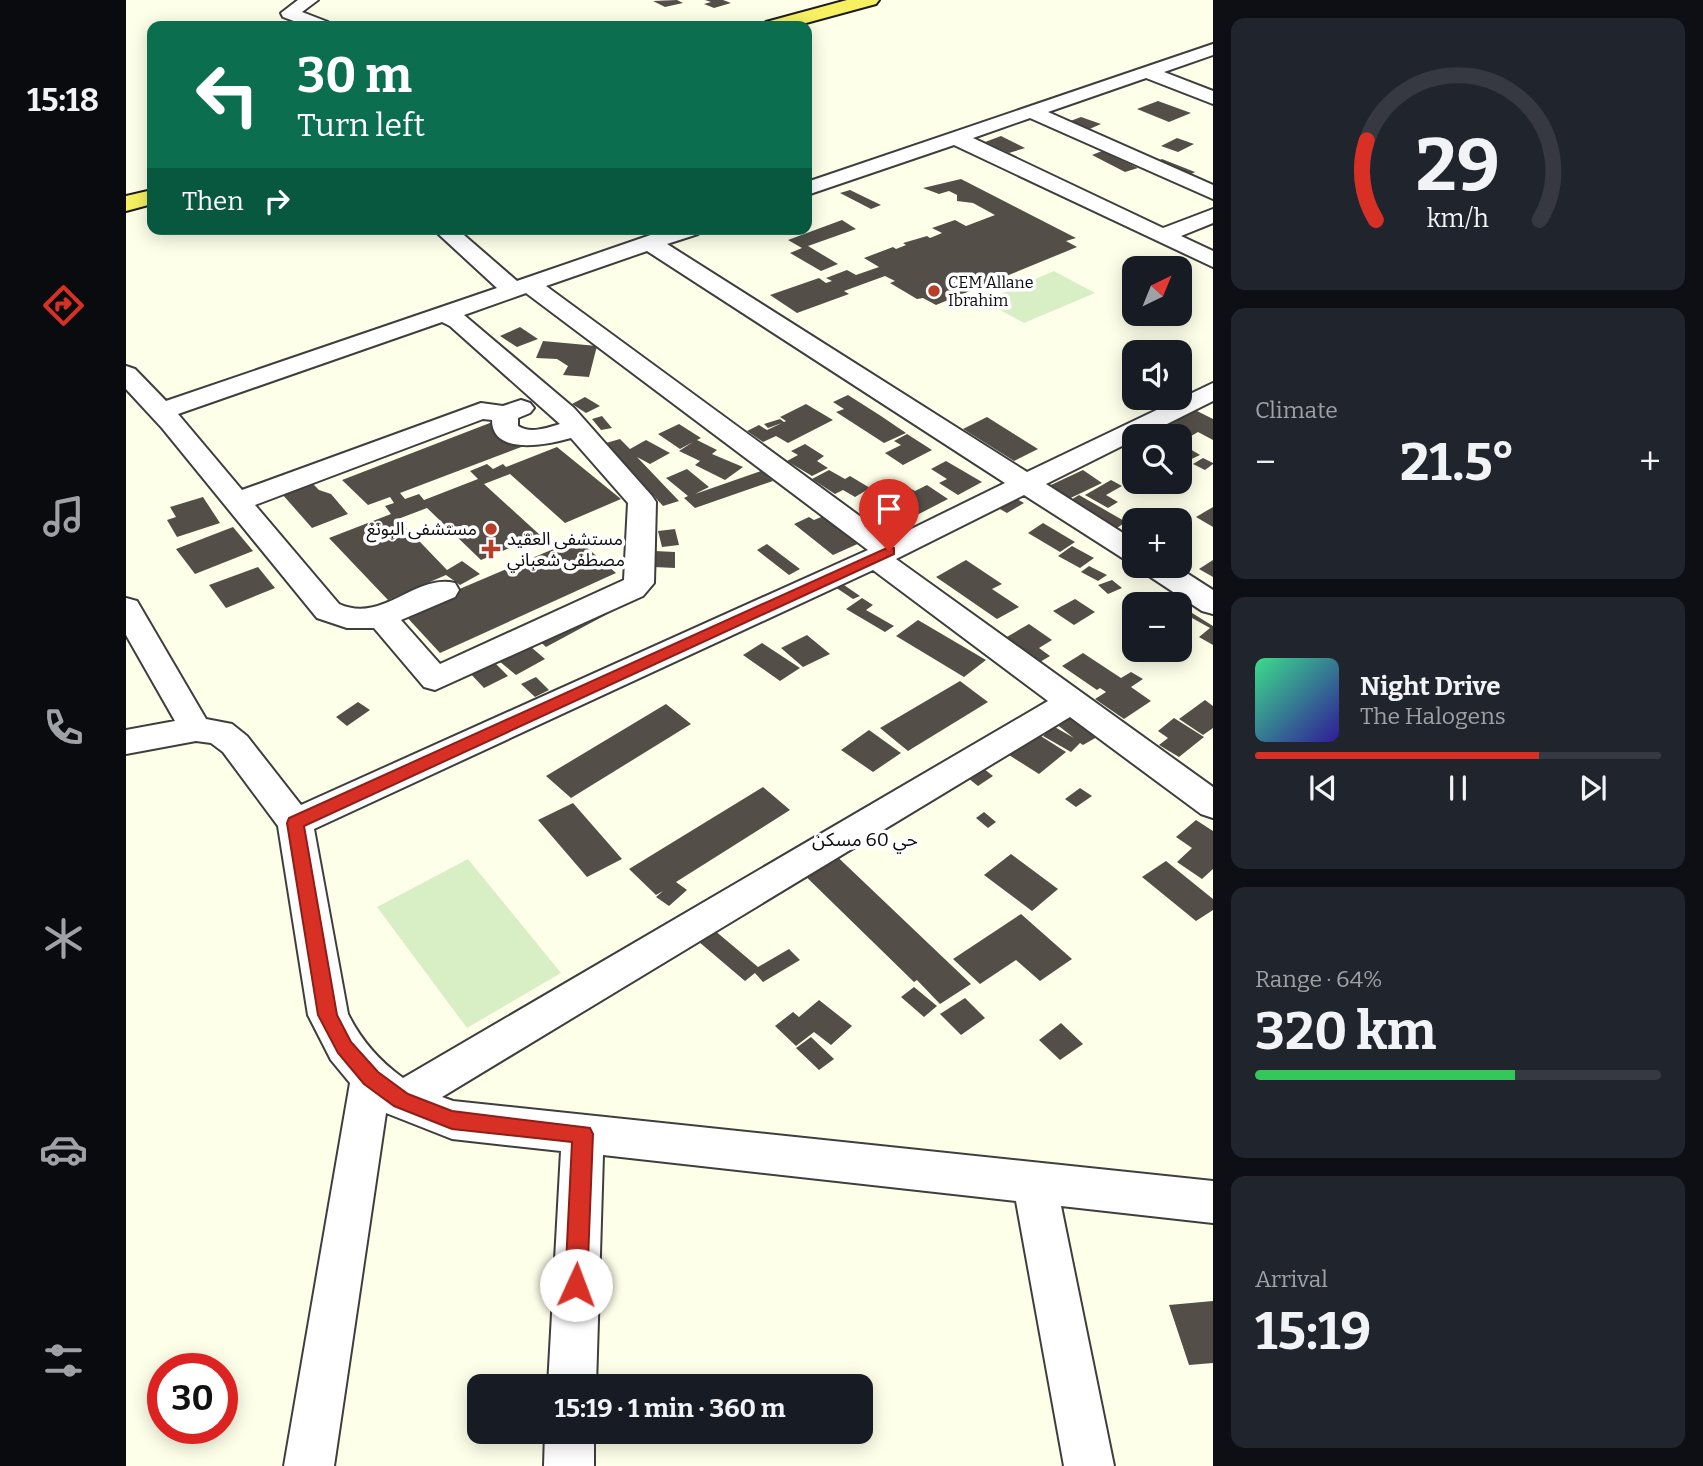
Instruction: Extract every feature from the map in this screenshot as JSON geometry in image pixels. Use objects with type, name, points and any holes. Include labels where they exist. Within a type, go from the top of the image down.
[{"type":"main road","points":[[792,21],[869,0]]},
{"type":"main road","points":[[126,204],[147,198]]},
{"type":"street","points":[[288,21],[292,10],[310,0]]},
{"type":"street","points":[[812,187],[1213,49]]},
{"type":"street","points":[[1147,72],[1213,98]]},
{"type":"street","points":[[1032,112],[1213,193]]},
{"type":"street","points":[[956,138],[1213,260]]},
{"type":"street","points":[[1162,236],[1213,215]]},
{"type":"street","points":[[452,235],[882,555],[1071,702],[1206,790]]},
{"type":"street","points":[[159,412],[672,235]]},
{"type":"street","points":[[649,243],[1122,545]]},
{"type":"street","points":[[380,618],[435,679],[632,589],[639,583],[642,502],[546,397],[458,321],[443,314]]},
{"type":"street","points":[[126,374],[171,422],[328,611],[341,617],[359,620],[380,618],[444,590]]},
{"type":"street","points":[[236,502],[481,411],[505,414],[546,397]]},
{"type":"street","points":[[295,823],[882,555],[1207,400]]},
{"type":"street","points":[[505,414],[504,421],[509,431],[523,438],[542,439],[576,427]]},
{"type":"street","points":[[1173,578],[1213,604]]},
{"type":"street","points":[[126,608],[196,729]]},
{"type":"street","points":[[309,1466],[386,1089],[1071,702]]},
{"type":"street","points":[[126,742],[196,729],[220,732],[235,744],[295,823],[328,1015],[345,1048],[386,1089],[452,1120],[1213,1202]]},
{"type":"street","points":[[573,1374],[583,1134]]},
{"type":"street","points":[[1035,1183],[1089,1466]]},
{"type":"street","points":[[569,1466],[570,1444]]},
{"type":"green space","points":[[1054,271],[1095,293],[1024,323],[984,301]]},
{"type":"green space","points":[[468,859],[561,973],[467,1028],[377,907]]},
{"type":"building","points":[[677,0],[683,3],[665,7],[653,1]]},
{"type":"building","points":[[705,0],[731,3],[714,8],[704,4],[711,2]]},
{"type":"building","points":[[1158,101],[1191,113],[1169,122],[1137,109]]},
{"type":"building","points":[[1081,117],[1101,124],[1085,131],[1065,123]]},
{"type":"building","points":[[1001,136],[1025,148],[1009,153],[985,142]]},
{"type":"building","points":[[1177,138],[1194,144],[1178,152],[1161,146]]},
{"type":"building","points":[[1102,151],[1138,168],[1125,172],[1092,155]]},
{"type":"building","points":[[1162,159],[1195,172],[1182,179],[1152,164]]},
{"type":"building","points":[[961,179],[1076,238],[1066,241],[1077,247],[936,305],[923,298],[917,299],[890,283],[895,281],[885,276],[844,291],[849,294],[797,313],[770,295],[819,278],[826,283],[832,281],[826,278],[847,270],[856,275],[879,267],[864,258],[906,245],[903,243],[942,233],[932,228],[955,220],[966,226],[995,215],[973,203],[957,201],[957,195],[949,191],[939,194],[923,188]]},
{"type":"building","points":[[850,190],[881,205],[871,209],[840,193]]},
{"type":"building","points":[[842,220],[856,229],[808,246],[838,264],[821,271],[790,253],[802,248],[788,240],[802,235],[812,235],[812,231]]},
{"type":"building","points":[[520,327],[538,339],[517,347],[500,336]]},
{"type":"building","points":[[543,341],[597,346],[589,377],[563,375],[568,366],[557,359],[536,358]]},
{"type":"building","points":[[848,395],[906,433],[884,443],[836,412],[844,409],[833,402]]},
{"type":"building","points":[[585,397],[600,406],[586,413],[572,404]]},
{"type":"building","points":[[806,404],[833,420],[788,443],[776,436],[763,442],[747,431],[759,425],[767,430],[782,423],[768,428],[764,424],[780,419],[784,422],[786,421],[780,417]]},
{"type":"building","points":[[1192,408],[1213,419],[1213,440],[1198,432],[1192,436],[1192,424],[1159,424],[1184,410]]},
{"type":"building","points":[[602,416],[612,428],[601,430],[592,419]]},
{"type":"building","points":[[987,417],[1038,449],[1014,461],[963,429]]},
{"type":"building","name":"مستشفى البونغ","points":[[495,421],[524,446],[400,493],[405,499],[419,494],[424,500],[478,479],[470,471],[487,464],[493,469],[503,464],[506,467],[557,447],[621,499],[565,523],[510,474],[484,484],[540,535],[481,560],[427,508],[398,519],[447,570],[462,561],[480,574],[460,585],[446,575],[388,600],[329,538],[391,514],[385,506],[394,503],[390,497],[368,505],[342,480]]},
{"type":"building","points":[[679,424],[701,438],[697,440],[717,450],[712,454],[743,467],[725,480],[695,465],[700,461],[679,451],[693,442],[680,449],[658,434]]},
{"type":"building","points":[[907,434],[932,450],[903,465],[885,453],[901,445],[894,441]]},
{"type":"building","points":[[620,439],[630,449],[646,440],[670,453],[650,464],[637,457],[679,501],[663,506],[606,443]]},
{"type":"building","points":[[805,444],[824,456],[817,461],[828,468],[812,476],[787,461],[798,455],[791,451]]},
{"type":"building","points":[[1192,450],[1200,455],[1192,459]]},
{"type":"building","points":[[1203,458],[1213,463],[1205,470],[1193,464]]},
{"type":"building","points":[[946,461],[982,482],[958,495],[939,483],[947,479],[931,469]]},
{"type":"building","points":[[687,469],[709,487],[695,494],[761,471],[773,481],[695,508],[684,498],[688,496],[666,478]]},
{"type":"building","points":[[829,470],[845,479],[850,476],[870,488],[855,497],[843,490],[835,494],[812,479]]},
{"type":"building","points":[[1083,470],[1102,483],[1058,504],[1038,491]]},
{"type":"building","points":[[1111,480],[1122,486],[1106,495],[1118,502],[1108,508],[1085,495]]},
{"type":"building","points":[[311,482],[319,490],[331,494],[348,514],[312,528],[282,494]]},
{"type":"building","points":[[927,485],[948,499],[886,531],[864,516],[878,509],[870,504],[906,486],[915,491]]},
{"type":"building","points":[[1006,493],[1024,503],[1007,513],[989,503]]},
{"type":"building","points":[[1079,495],[1122,520],[1122,525],[1106,535],[1059,507]]},
{"type":"building","points":[[203,497],[220,523],[177,537],[167,520],[176,517],[170,507]]},
{"type":"building","points":[[1213,507],[1213,527],[1196,517]]},
{"type":"building","points":[[826,515],[862,542],[833,555],[794,524],[809,517],[814,520]]},
{"type":"building","points":[[1043,523],[1075,542],[1060,552],[1028,533]]},
{"type":"building","points":[[233,527],[253,551],[195,574],[176,549]]},
{"type":"building","points":[[675,529],[679,545],[662,547],[658,531]]},
{"type":"building","points":[[577,539],[616,573],[440,653],[403,613]]},
{"type":"building","points":[[767,544],[800,569],[789,575],[757,550]]},
{"type":"building","points":[[1072,546],[1094,558],[1080,568],[1058,556]]},
{"type":"building","points":[[655,551],[675,552],[675,568],[654,567]]},
{"type":"building","points":[[966,560],[1002,584],[992,589],[1019,607],[997,619],[936,577]]},
{"type":"building","points":[[1213,560],[1213,577],[1199,569]]},
{"type":"building","points":[[1089,566],[1107,575],[1098,581],[1081,572]]},
{"type":"building","points":[[258,567],[275,588],[226,608],[209,585]]},
{"type":"building","points":[[1112,580],[1122,588],[1108,594],[1098,585]]},
{"type":"building","points":[[841,583],[860,596],[853,599],[835,587]]},
{"type":"building","points":[[639,597],[546,647],[535,637]]},
{"type":"building","points":[[862,598],[873,605],[866,610],[894,626],[885,632],[846,609]]},
{"type":"building","points":[[1075,599],[1095,612],[1074,625],[1053,611]]},
{"type":"building","points":[[1192,613],[1213,626],[1213,645],[1199,637],[1210,628],[1192,618]]},
{"type":"building","points":[[918,620],[986,660],[964,677],[896,636]]},
{"type":"building","points":[[1029,624],[1052,640],[1039,648],[1050,656],[1040,662],[1005,638]]},
{"type":"building","points":[[807,635],[830,654],[803,667],[781,648]]},
{"type":"building","points":[[524,641],[545,659],[516,675],[494,657]]},
{"type":"building","points":[[762,643],[800,668],[780,681],[743,655]]},
{"type":"building","points":[[1083,653],[1121,678],[1131,672],[1143,679],[1131,687],[1151,701],[1124,719],[1095,699],[1106,692],[1100,688],[1097,690],[1062,666]]},
{"type":"building","points":[[492,660],[508,676],[484,688],[468,671]]},
{"type":"building","points":[[536,677],[549,690],[535,697],[521,684]]},
{"type":"building","points":[[960,681],[988,702],[908,751],[880,728]]},
{"type":"building","points":[[1205,700],[1213,706],[1213,728],[1203,735],[1179,719]]},
{"type":"building","points":[[358,702],[370,710],[347,726],[336,717]]},
{"type":"building","points":[[666,704],[691,724],[571,798],[546,776]]},
{"type":"building","points":[[1060,708],[1097,737],[1083,745],[1080,743],[1071,752],[1043,736],[1053,726],[1074,738],[1046,716]]},
{"type":"building","points":[[1174,718],[1204,737],[1179,757],[1159,745],[1168,738],[1158,731]]},
{"type":"building","points":[[869,730],[901,753],[873,772],[841,750]]},
{"type":"building","points":[[1036,733],[1066,752],[1039,774],[1009,755]]},
{"type":"building","points":[[974,761],[993,776],[978,786],[959,771]]},
{"type":"building","points":[[763,787],[790,810],[676,882],[687,890],[669,906],[656,897],[663,891],[656,895],[629,869]]},
{"type":"building","points":[[1080,788],[1092,796],[1076,807],[1065,799]]},
{"type":"building","points":[[573,803],[622,859],[587,877],[538,820]]},
{"type":"building","points":[[984,812],[996,822],[988,828],[976,818]]},
{"type":"building","points":[[1196,820],[1213,831],[1213,869],[1202,879],[1177,862],[1192,848],[1176,837]]},
{"type":"building","points":[[826,846],[971,984],[940,1004],[917,980],[914,982],[794,865]]},
{"type":"building","points":[[1011,854],[1058,889],[1032,911],[984,875]]},
{"type":"building","points":[[1166,861],[1213,899],[1213,910],[1196,921],[1142,877]]},
{"type":"building","points":[[1021,914],[1072,959],[1040,981],[1016,960],[980,984],[953,959]]},
{"type":"building","points":[[707,924],[758,967],[789,949],[800,960],[763,982],[755,973],[745,981],[692,936]]},
{"type":"building","points":[[914,987],[937,1006],[924,1017],[901,997]]},
{"type":"building","points":[[965,998],[985,1018],[961,1035],[940,1014]]},
{"type":"building","points":[[819,1000],[852,1026],[831,1045],[814,1032],[796,1046],[775,1026],[793,1012],[799,1017]]},
{"type":"building","points":[[1061,1023],[1083,1044],[1060,1060],[1039,1040]]},
{"type":"building","points":[[811,1037],[834,1059],[819,1070],[796,1048]]},
{"type":"building","points":[[1213,1301],[1213,1363],[1189,1365],[1169,1305]]},
{"type":"place","name":"CEM Allane Ibrahim","points":[[934,291]]},
{"type":"place","name":"مستشفى البونغ","points":[[491,529]]},
{"type":"place","name":"مستشفى العقيد مصطفى شعباني","points":[[491,549]]},
{"type":"district","name":"حي 60 مسكن","points":[[865,839]]},
{"type":"route","points":[[576,1285],[583,1134],[452,1120],[401,1100],[371,1078],[345,1048],[328,1015],[295,823],[889,551]]}]
